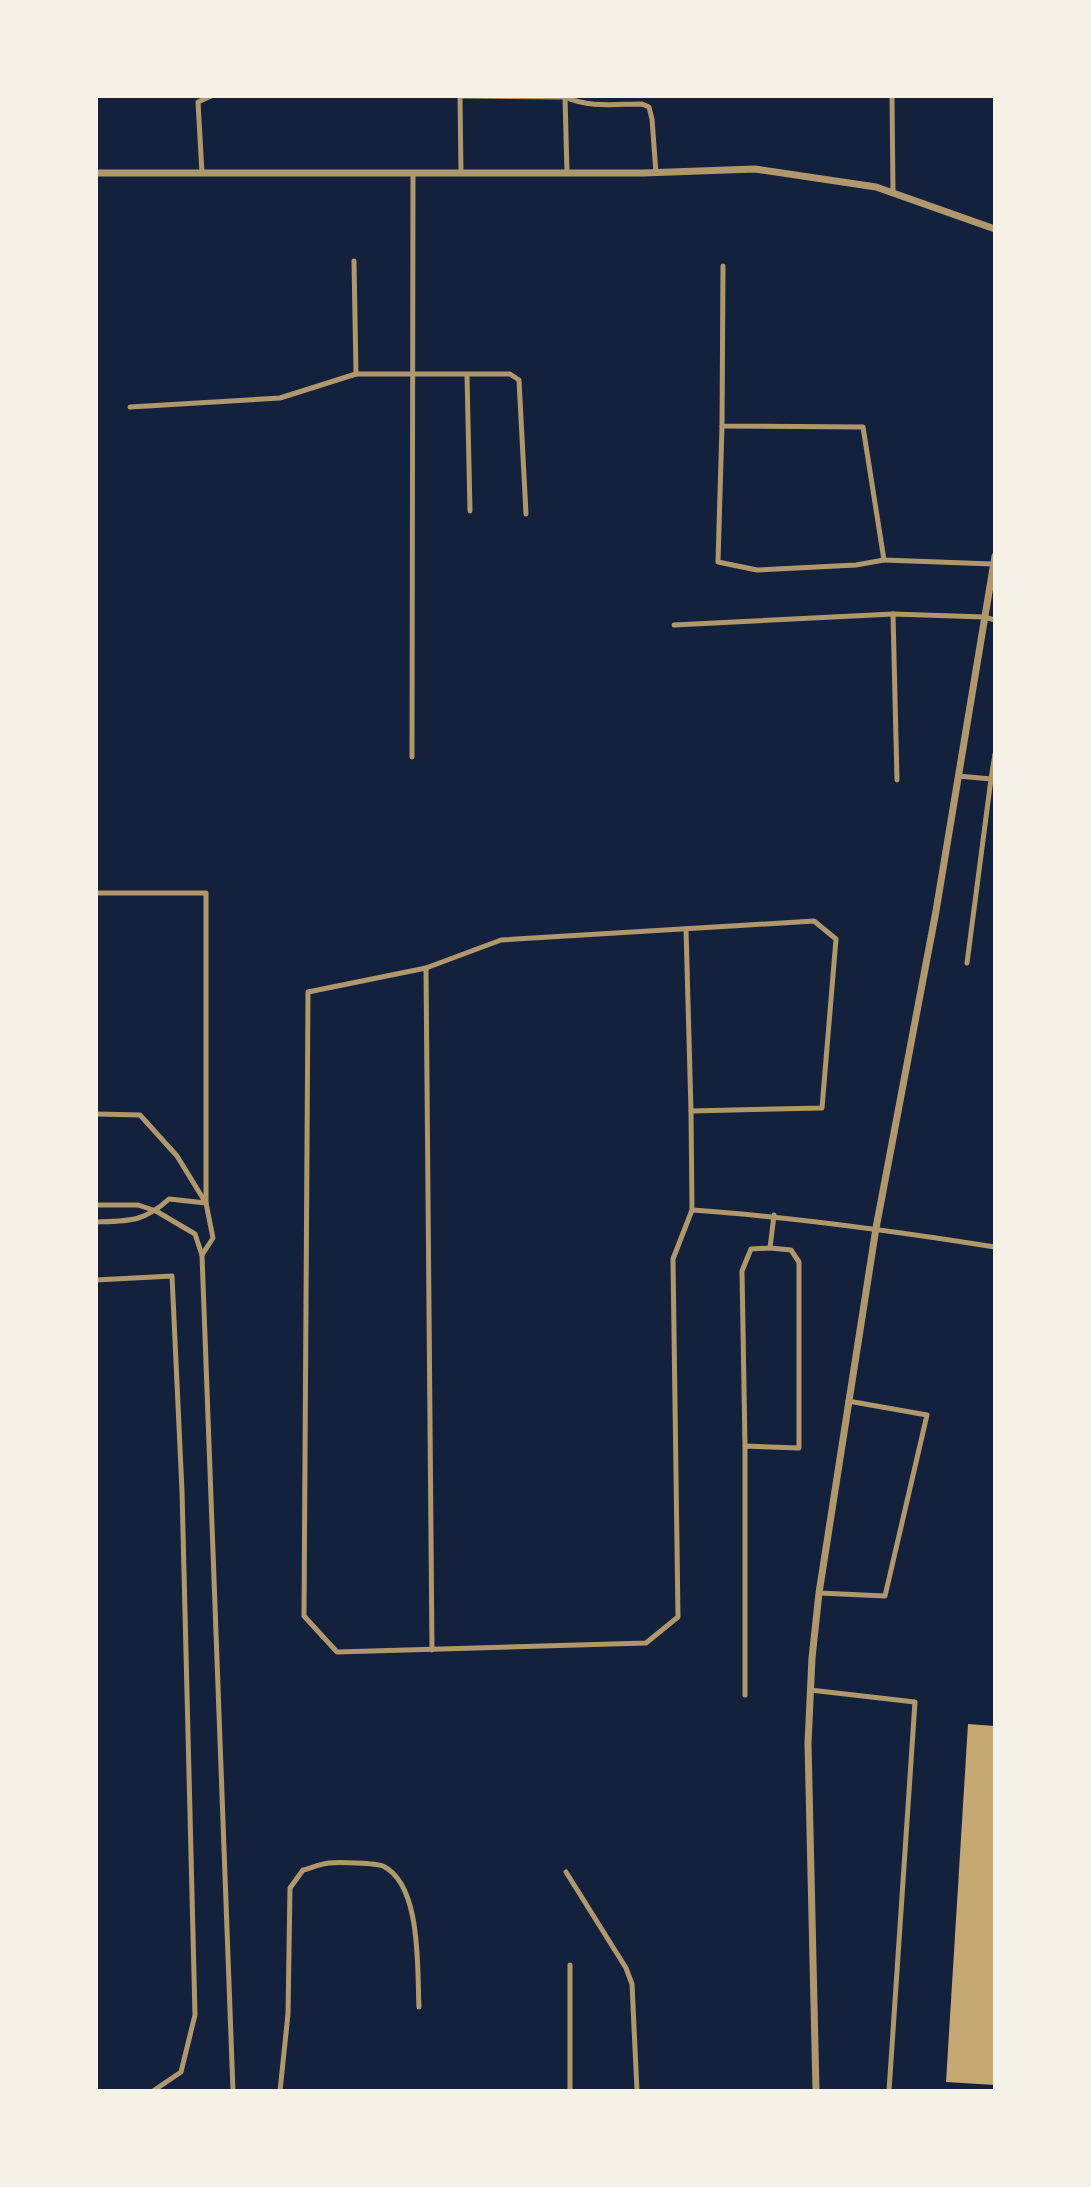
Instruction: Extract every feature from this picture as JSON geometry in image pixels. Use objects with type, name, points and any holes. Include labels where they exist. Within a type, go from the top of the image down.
[{"type":"street","points":[[96,173],[656,173],[755,169],[876,187],[995,229]]},
{"type":"street","points":[[816,2091],[808,1818],[810,1690],[819,1593],[876,1228],[936,912],[994,560]]},
{"type":"lane","points":[[202,173],[198,102],[211,96]]},
{"type":"lane","points":[[461,173],[461,96],[565,97],[578,103],[642,104],[649,107],[652,119],[656,173]]},
{"type":"lane","points":[[892,96],[893,193]]},
{"type":"lane","points":[[565,97],[567,173]]},
{"type":"lane","points":[[412,757],[414,173]]},
{"type":"lane","points":[[354,261],[356,374]]},
{"type":"lane","points":[[723,266],[718,562],[757,570],[856,565],[884,560],[994,560]]},
{"type":"lane","points":[[130,407],[280,398],[356,374],[510,374],[519,380],[526,514]]},
{"type":"lane","points":[[467,375],[470,511]]},
{"type":"lane","points":[[722,426],[863,427],[884,560]]},
{"type":"lane","points":[[893,614],[897,780]]},
{"type":"lane","points":[[674,625],[893,614],[984,617],[995,620]]},
{"type":"lane","points":[[967,963],[995,754]]},
{"type":"lane","points":[[958,776],[991,779]]},
{"type":"lane","points":[[96,894],[206,893],[206,1203],[213,1238],[202,1255]]},
{"type":"lane","points":[[685,929],[692,1210],[673,1259],[678,1618],[646,1643],[337,1652],[304,1616],[307,992],[426,968],[501,940],[814,921],[836,939],[822,1108],[691,1111]]},
{"type":"lane","points":[[426,968],[432,1650]]},
{"type":"lane","points":[[96,1114],[140,1115],[177,1156],[206,1203]]},
{"type":"lane","points":[[96,1222],[135,1221],[156,1211],[169,1199],[206,1203]]},
{"type":"lane","points":[[96,1205],[138,1205],[156,1211],[195,1234],[202,1255],[233,2091]]},
{"type":"lane","points":[[692,1210],[774,1215],[995,1247]]},
{"type":"lane","points":[[770,1248],[774,1215]]},
{"type":"lane","points":[[745,1446],[799,1448],[799,1262],[791,1250],[751,1249],[742,1271],[745,1695]]},
{"type":"lane","points":[[96,1280],[172,1276],[182,1491],[195,2015],[181,2072],[153,2091]]},
{"type":"lane","points":[[819,1593],[885,1596],[927,1415],[848,1401]]},
{"type":"lane","points":[[810,1690],[915,1702],[889,2091]]},
{"type":"lane","points":[[281,2091],[288,2014],[290,1888],[303,1870],[329,1863],[382,1865],[399,1881],[410,1902],[419,2007]]},
{"type":"lane","points":[[566,1872],[626,1968],[632,1984],[637,2091]]},
{"type":"lane","points":[[570,1965],[570,2091]]},
{"type":"building","points":[[968,1724],[995,1726],[995,2085],[946,2082]]}]
